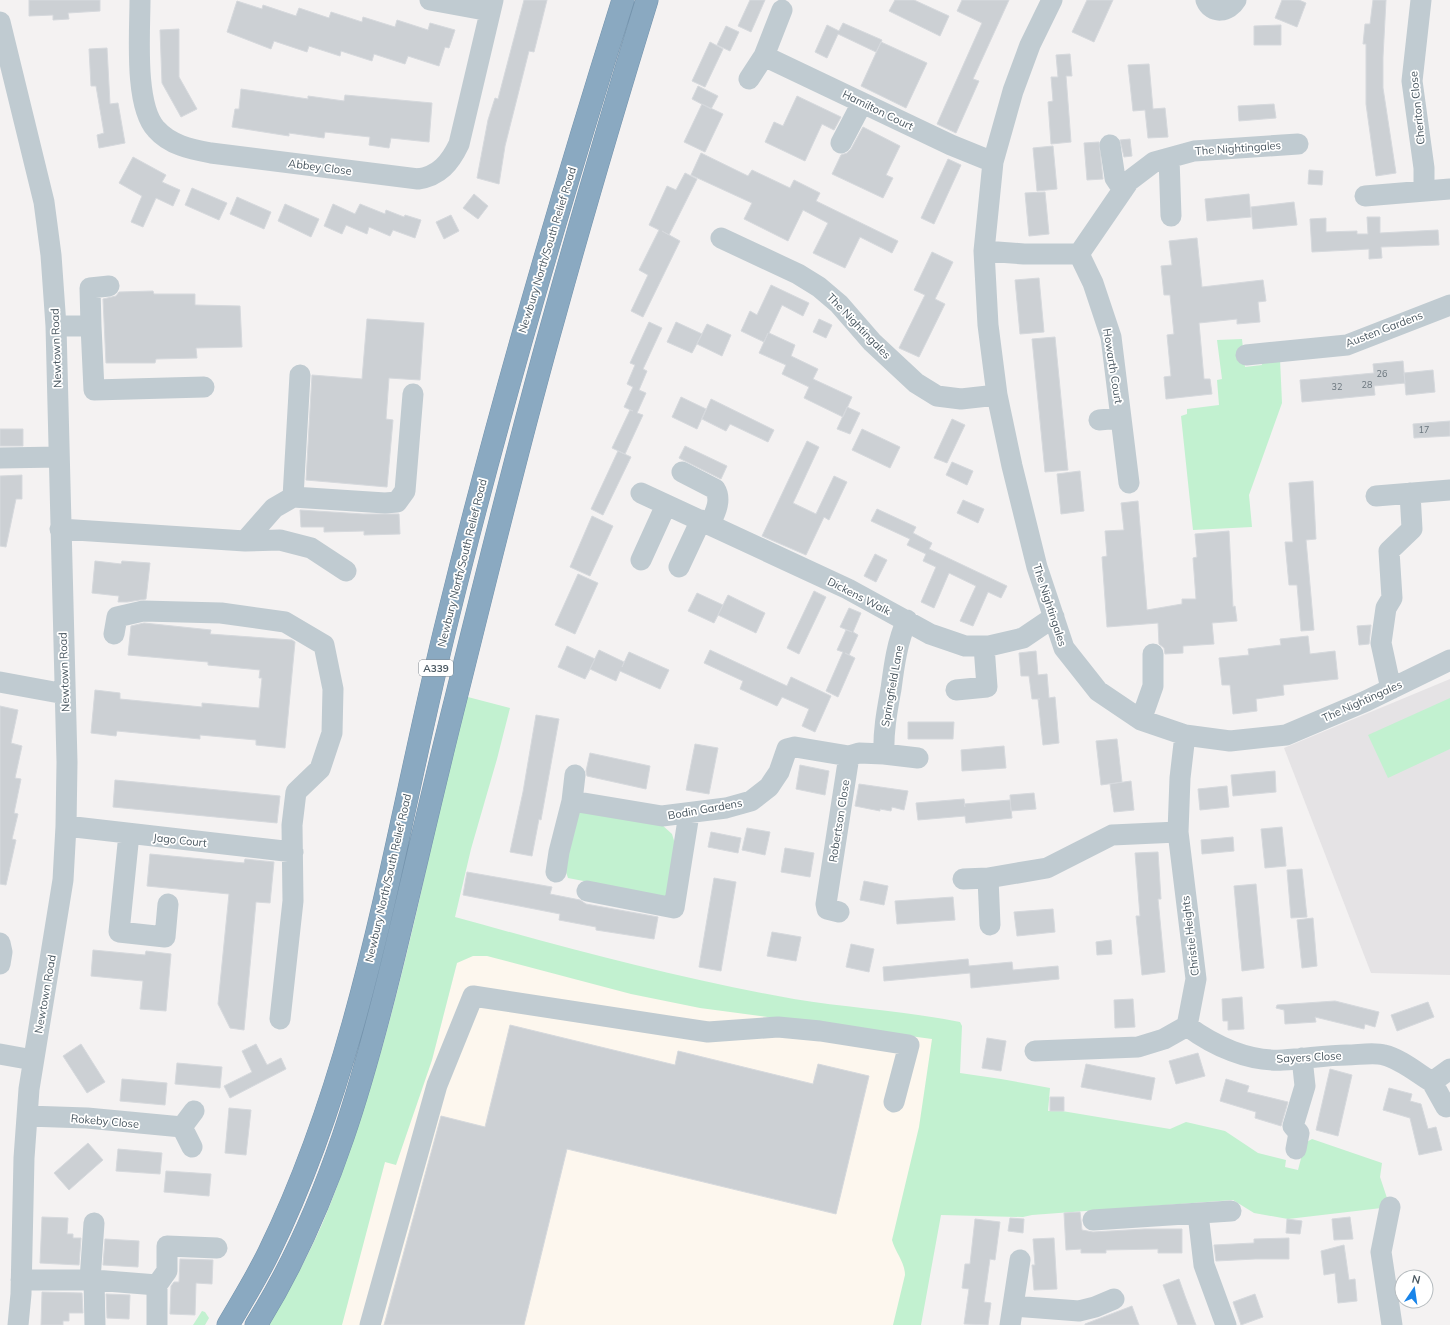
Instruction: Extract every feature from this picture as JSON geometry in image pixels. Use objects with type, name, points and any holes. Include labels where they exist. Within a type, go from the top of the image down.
[{"type":"highway","name":"Newbury North/South Relief Road","points":[[228,1325],[268,1256],[296,1194],[328,1110],[352,1029],[448,617],[516,355],[622,0]]},
{"type":"highway","name":"A339","points":[[256,1325],[269,1304],[310,1223],[340,1146],[365,1070],[452,713],[524,429],[559,298],[648,0]]},
{"type":"street","name":"Abbey Close","points":[[140,0],[140,58],[146,112],[155,128],[171,141],[181,146],[211,153],[418,179],[435,174],[442,169],[459,144],[492,5]]},
{"type":"street","points":[[430,0],[492,5]]},
{"type":"street","name":"The Nightingales","points":[[1052,0],[1030,45],[1013,91],[993,162],[984,251],[988,325],[997,395],[1012,466],[1037,567],[1064,648],[1098,691],[1141,720],[1185,735],[1230,741],[1286,735],[1391,689],[1450,660]]},
{"type":"street","points":[[1206,0],[1215,10],[1223,11],[1231,7],[1236,0]]},
{"type":"street","name":"Cheriton Close","points":[[1421,0],[1412,81],[1424,168],[1424,191]]},
{"type":"street","points":[[749,79],[764,56],[782,10]]},
{"type":"street","name":"Newtown Road","points":[[0,22],[44,202],[51,255],[56,326],[65,694],[66,826],[63,880],[56,931],[33,1060],[27,1116],[18,1325]]},
{"type":"street","name":"Hamilton Court","points":[[764,56],[951,145],[993,162]]},
{"type":"street","points":[[841,143],[862,103]]},
{"type":"street","name":"The Nightingales","points":[[1079,254],[1129,181],[1154,162],[1194,151],[1298,144]]},
{"type":"street","points":[[1110,145],[1115,178],[1123,190]]},
{"type":"street","points":[[1169,158],[1171,216]]},
{"type":"street","points":[[1366,196],[1450,189]]},
{"type":"street","name":"The Nightingales","points":[[721,238],[798,274],[819,287],[839,304],[872,342],[916,383],[937,396],[961,398],[997,395]]},
{"type":"street","points":[[984,251],[1024,254],[1079,254]]},
{"type":"street","name":"Howarth Court","points":[[1079,254],[1093,283],[1111,337],[1120,398],[1120,418],[1129,483]]},
{"type":"street","points":[[109,286],[90,288],[94,390],[204,387]]},
{"type":"street","name":"Austen Gardens","points":[[1246,355],[1346,345],[1450,304]]},
{"type":"street","points":[[56,326],[91,326]]},
{"type":"street","points":[[293,497],[300,375]]},
{"type":"street","points":[[245,541],[274,508],[293,497],[385,503],[397,502],[405,491],[413,394]]},
{"type":"street","points":[[1099,420],[1120,418]]},
{"type":"street","points":[[0,458],[59,457]]},
{"type":"street","points":[[679,567],[705,522],[717,510],[718,493],[715,489],[682,472]]},
{"type":"street","points":[[1376,496],[1450,490]]},
{"type":"street","name":"Dickens Walk","points":[[641,493],[848,589],[907,620],[930,634],[965,646],[984,646],[1023,638],[1054,617]]},
{"type":"street","points":[[1391,689],[1381,643],[1386,608],[1392,598],[1389,551],[1412,529],[1410,493]]},
{"type":"street","points":[[641,560],[666,505]]},
{"type":"street","points":[[60,529],[245,541],[280,540],[311,548],[346,570]]},
{"type":"street","points":[[114,634],[117,617],[143,611],[221,613],[285,622],[324,645],[333,689],[332,733],[320,769],[296,792],[292,826],[293,901],[280,1019]]},
{"type":"street","name":"Springfield Lane","points":[[884,754],[883,736],[896,654],[907,620]]},
{"type":"street","points":[[956,690],[987,687],[984,646]]},
{"type":"street","points":[[1141,720],[1153,686],[1153,654]]},
{"type":"street","points":[[0,682],[65,694]]},
{"type":"street","name":"Christie Heights","points":[[1185,735],[1180,778],[1178,832],[1196,979],[1187,1026]]},
{"type":"street","name":"Bodin Gardens","points":[[572,801],[662,816],[690,814],[751,801],[769,787],[779,772],[787,749],[795,747],[849,756]]},
{"type":"street","points":[[849,756],[859,753],[918,758]]},
{"type":"street","name":"Robertson Close","points":[[839,912],[827,909],[829,885],[849,756]]},
{"type":"street","points":[[556,872],[572,801],[575,775]]},
{"type":"street","points":[[588,891],[674,908],[690,814]]},
{"type":"street","name":"Jago Court","points":[[66,826],[293,852]]},
{"type":"street","points":[[963,879],[988,878],[1047,868],[1112,835],[1178,832]]},
{"type":"street","points":[[129,834],[119,932],[165,937],[168,904]]},
{"type":"street","points":[[988,878],[990,925]]},
{"type":"street","points":[[0,943],[2,952],[0,964]]},
{"type":"street","points":[[370,1325],[437,1085],[473,996],[708,1032],[778,1027],[820,1031],[909,1045],[894,1102]]},
{"type":"street","points":[[1034,1050],[1138,1047],[1164,1039],[1187,1026]]},
{"type":"street","name":"Sayers Close","points":[[1187,1026],[1202,1037],[1228,1049],[1254,1058],[1282,1060],[1334,1055],[1384,1054],[1432,1082],[1446,1106]]},
{"type":"street","points":[[0,1054],[33,1060]]},
{"type":"street","points":[[1302,1058],[1305,1086],[1311,1099],[1293,1126],[1302,1139]]},
{"type":"street","points":[[1432,1082],[1450,1068]]},
{"type":"street","name":"Rokeby Close","points":[[27,1116],[188,1119],[192,1147]]},
{"type":"street","points":[[1390,1207],[1372,1254],[1392,1325]]},
{"type":"street","points":[[1092,1220],[1231,1211]]},
{"type":"street","points":[[1198,1214],[1204,1265],[1226,1325]]},
{"type":"street","points":[[94,1223],[92,1280],[95,1325]]},
{"type":"street","points":[[159,1322],[157,1285],[167,1271],[167,1246],[217,1248]]},
{"type":"street","points":[[1020,1260],[1011,1315],[1052,1310],[1086,1310],[1114,1299]]},
{"type":"street","points":[[21,1280],[92,1280],[157,1285]]},
{"type":"shaded area","points":[[1450,679],[1450,975],[1371,973],[1284,748]]},
{"type":"shaded area","points":[[464,935],[551,955],[952,1028],[914,1325],[341,1325],[385,1162],[396,1164],[432,1060]]},
{"type":"green space","points":[[1242,339],[1245,367],[1262,365],[1261,361],[1280,359],[1282,403],[1249,495],[1252,527],[1193,530],[1181,416],[1187,414],[1187,409],[1219,405],[1217,380],[1222,379],[1217,340]]},
{"type":"green space","points":[[464,696],[510,708],[471,849],[455,917],[624,962],[751,991],[794,999],[919,1015],[960,1022],[962,1026],[960,1073],[1050,1088],[1048,1111],[1062,1111],[1170,1129],[1186,1122],[1225,1131],[1258,1153],[1286,1160],[1285,1167],[1298,1170],[1305,1143],[1312,1139],[1382,1163],[1380,1177],[1390,1207],[1288,1219],[1254,1213],[1233,1200],[1032,1215],[1023,1217],[941,1215],[921,1325],[893,1325],[905,1270],[892,1240],[919,1127],[932,1039],[700,1008],[631,994],[487,956],[473,956],[457,963],[432,1060],[396,1165],[385,1162],[342,1325],[267,1325],[298,1274],[315,1240],[336,1190],[359,1123],[404,965]]},
{"type":"green space","points":[[1450,698],[1450,749],[1388,778],[1368,735]]},
{"type":"green space","points":[[582,810],[661,824],[672,834],[676,847],[666,897],[568,878],[565,869],[574,816]]},
{"type":"green space","points":[[202,1311],[205,1312],[209,1318],[205,1325],[193,1325]]},
{"type":"building","points":[[29,0],[100,0],[100,11],[68,13],[69,19],[53,20],[53,15],[29,16]]},
{"type":"building","points":[[524,0],[547,0],[534,52],[529,51],[505,146],[499,184],[477,178],[488,120],[495,98],[498,99]]},
{"type":"building","points":[[750,0],[765,0],[751,32],[738,26]]},
{"type":"building","points":[[895,0],[914,0],[949,16],[940,36],[889,11]]},
{"type":"building","points":[[962,0],[1009,0],[973,79],[979,81],[956,133],[937,124],[982,23],[957,11]]},
{"type":"building","points":[[1087,0],[1113,0],[1094,42],[1072,32]]},
{"type":"building","points":[[1282,0],[1299,0],[1306,3],[1297,27],[1275,18]]},
{"type":"building","points":[[1373,0],[1386,0],[1383,88],[1396,173],[1376,176],[1366,104],[1366,44],[1363,44],[1365,24],[1370,24]]},
{"type":"building","points":[[237,1],[262,9],[263,5],[296,16],[299,8],[329,18],[331,12],[362,22],[363,17],[395,27],[397,20],[428,30],[430,23],[455,30],[449,48],[445,47],[439,66],[408,56],[405,64],[374,54],[372,61],[341,51],[340,56],[309,46],[307,52],[274,41],[271,49],[227,32]]},
{"type":"building","points":[[843,23],[882,40],[876,52],[838,34],[827,58],[815,52],[827,25],[839,31]]},
{"type":"building","points":[[1281,25],[1281,45],[1254,45],[1254,26]]},
{"type":"building","points":[[726,26],[739,32],[730,51],[717,45]]},
{"type":"building","points":[[179,29],[179,77],[197,109],[181,117],[162,83],[160,30]]},
{"type":"building","points":[[710,42],[723,49],[705,87],[692,81]]},
{"type":"building","points":[[881,42],[927,63],[906,108],[861,86]]},
{"type":"building","points":[[107,48],[110,104],[118,103],[125,143],[99,148],[97,135],[104,133],[96,86],[91,86],[89,49]]},
{"type":"building","points":[[1070,54],[1072,76],[1066,76],[1071,142],[1051,144],[1048,102],[1053,101],[1051,77],[1058,77],[1056,55]]},
{"type":"building","points":[[1149,64],[1153,109],[1165,108],[1168,137],[1148,138],[1145,110],[1133,111],[1128,65]]},
{"type":"building","points":[[698,86],[718,96],[711,109],[692,99]]},
{"type":"building","points":[[241,89],[308,99],[308,96],[344,101],[345,95],[432,103],[429,142],[391,138],[389,148],[369,145],[370,137],[325,132],[324,138],[289,133],[289,136],[232,127],[235,109],[239,109]]},
{"type":"building","points":[[797,96],[841,117],[834,130],[822,124],[805,161],[765,142],[774,122],[783,126]]},
{"type":"building","points":[[702,104],[723,114],[705,152],[684,142]]},
{"type":"building","points":[[1274,104],[1276,118],[1239,121],[1238,106]]},
{"type":"building","points":[[863,127],[900,146],[886,175],[893,178],[883,198],[832,174],[841,155],[847,153],[851,149]]},
{"type":"building","points":[[1130,139],[1132,156],[1124,157],[1120,140]]},
{"type":"building","points":[[1099,142],[1103,179],[1087,180],[1084,143]]},
{"type":"building","points":[[1053,146],[1057,189],[1037,191],[1033,148]]},
{"type":"building","points":[[701,153],[748,176],[752,170],[790,188],[794,180],[820,193],[816,201],[898,241],[892,253],[860,237],[845,268],[813,253],[828,223],[803,210],[788,241],[744,219],[752,203],[691,175]]},
{"type":"building","points":[[133,157],[166,175],[162,182],[180,190],[173,206],[156,198],[143,227],[131,222],[142,196],[119,183]]},
{"type":"building","points":[[948,159],[961,165],[934,224],[921,218]]},
{"type":"building","points":[[1309,170],[1323,171],[1322,185],[1308,184]]},
{"type":"building","points":[[685,173],[697,179],[669,235],[680,241],[643,317],[631,311],[648,275],[639,270],[659,230],[649,225],[667,186],[676,190]]},
{"type":"building","points":[[192,188],[227,203],[219,220],[185,205]]},
{"type":"building","points":[[1045,192],[1049,234],[1029,236],[1025,193]]},
{"type":"building","points":[[474,194],[488,206],[478,219],[463,208]]},
{"type":"building","points":[[1249,194],[1251,217],[1207,221],[1205,199]]},
{"type":"building","points":[[237,197],[271,212],[264,229],[230,214]]},
{"type":"building","points":[[1294,202],[1297,225],[1253,229],[1251,207]]},
{"type":"building","points":[[285,204],[319,219],[311,237],[278,221]]},
{"type":"building","points":[[333,204],[355,214],[360,204],[385,214],[386,210],[404,217],[405,215],[421,220],[415,238],[393,230],[390,236],[369,227],[367,234],[346,225],[342,234],[324,226]]},
{"type":"building","points":[[451,215],[459,231],[444,239],[436,222]]},
{"type":"building","points":[[1367,217],[1380,217],[1380,233],[1438,230],[1439,245],[1381,247],[1382,258],[1369,259],[1369,249],[1312,252],[1310,219],[1326,218],[1326,232],[1357,231],[1357,234],[1368,234]]},
{"type":"building","points":[[1197,238],[1202,287],[1263,280],[1266,301],[1258,302],[1260,322],[1237,324],[1237,319],[1199,323],[1204,379],[1210,379],[1212,394],[1166,399],[1164,377],[1171,376],[1167,335],[1174,334],[1170,295],[1164,295],[1161,266],[1172,265],[1169,241]]},
{"type":"building","points":[[932,252],[953,262],[935,299],[945,304],[919,357],[899,348],[925,295],[914,290]]},
{"type":"building","points":[[1039,278],[1044,332],[1020,334],[1015,280]]},
{"type":"building","points":[[771,285],[809,303],[803,316],[782,305],[769,333],[795,345],[791,356],[818,369],[813,379],[852,397],[843,417],[804,398],[809,387],[782,374],[786,365],[759,353],[764,342],[741,331],[750,311],[757,315]]},
{"type":"building","points":[[153,291],[154,294],[195,294],[195,305],[240,306],[242,347],[196,348],[197,358],[156,359],[155,363],[106,363],[103,299],[116,296],[119,292]]},
{"type":"building","points":[[367,319],[424,323],[420,380],[389,378],[386,419],[393,420],[387,487],[306,480],[312,375],[362,379]]},
{"type":"building","points":[[819,319],[832,325],[826,338],[813,332]]},
{"type":"building","points":[[649,322],[662,328],[643,369],[647,371],[639,390],[646,393],[637,413],[643,415],[625,454],[612,448],[630,410],[633,411],[624,407],[633,387],[627,384],[635,365],[630,363]]},
{"type":"building","points":[[676,322],[702,334],[692,353],[667,342]]},
{"type":"building","points":[[707,324],[731,335],[722,356],[697,344]]},
{"type":"building","points":[[1055,337],[1068,470],[1045,472],[1032,339]]},
{"type":"building","points":[[1403,361],[1405,383],[1374,386],[1375,395],[1302,402],[1300,380],[1374,373],[1373,364]]},
{"type":"building","points":[[1433,370],[1435,392],[1406,395],[1404,373]]},
{"type":"building","points":[[681,397],[706,409],[697,429],[672,417]]},
{"type":"building","points":[[711,399],[774,430],[768,442],[730,424],[726,431],[702,419]]},
{"type":"building","points":[[847,407],[860,413],[850,434],[837,429]]},
{"type":"building","points":[[952,419],[965,425],[947,463],[934,458]]},
{"type":"building","points":[[1450,421],[1450,436],[1414,438],[1413,424]]},
{"type":"building","points":[[0,429],[23,429],[23,446],[0,446]]},
{"type":"building","points":[[862,429],[900,447],[890,468],[852,450]]},
{"type":"building","points":[[807,441],[819,447],[793,503],[816,514],[834,476],[847,482],[829,520],[824,517],[806,555],[762,536]]},
{"type":"building","points":[[685,446],[727,466],[721,479],[679,458]]},
{"type":"building","points":[[618,451],[631,457],[603,515],[591,509]]},
{"type":"building","points":[[952,462],[973,471],[967,485],[946,475]]},
{"type":"building","points":[[1080,471],[1084,511],[1061,514],[1057,474]]},
{"type":"building","points":[[22,475],[22,499],[16,499],[6,547],[0,546],[0,476]]},
{"type":"building","points":[[1313,481],[1316,539],[1306,540],[1314,630],[1301,631],[1297,585],[1289,585],[1285,542],[1293,542],[1289,483]]},
{"type":"building","points":[[963,500],[984,509],[978,523],[957,513]]},
{"type":"building","points":[[1138,501],[1147,610],[1182,604],[1182,599],[1196,599],[1193,558],[1197,557],[1195,534],[1229,531],[1233,607],[1235,606],[1237,621],[1212,623],[1214,644],[1183,646],[1183,653],[1165,654],[1164,648],[1159,644],[1158,623],[1107,627],[1102,557],[1107,556],[1105,531],[1124,530],[1121,503]]},
{"type":"building","points":[[877,509],[916,527],[913,533],[932,543],[929,549],[1007,586],[1001,598],[988,592],[973,626],[960,621],[976,586],[949,573],[934,608],[921,602],[936,567],[923,561],[926,554],[907,545],[910,539],[871,521]]},
{"type":"building","points":[[300,510],[363,514],[399,514],[400,534],[364,535],[364,531],[324,532],[324,527],[301,527]]},
{"type":"building","points":[[592,516],[613,526],[590,576],[570,567]]},
{"type":"building","points":[[875,554],[887,560],[876,582],[864,576]]},
{"type":"building","points":[[95,561],[121,564],[122,561],[150,563],[146,599],[118,602],[119,596],[92,593]]},
{"type":"building","points":[[578,574],[598,583],[575,634],[555,625]]},
{"type":"building","points":[[814,591],[826,597],[799,654],[787,648]]},
{"type":"building","points":[[697,593],[723,605],[714,623],[688,611]]},
{"type":"building","points":[[728,595],[765,613],[756,633],[718,615]]},
{"type":"building","points":[[849,608],[861,613],[853,632],[858,635],[849,655],[855,658],[838,697],[826,691],[843,652],[837,650],[846,630],[852,632],[840,627]]},
{"type":"building","points":[[144,623],[211,630],[210,634],[292,640],[295,642],[285,748],[256,745],[256,740],[200,735],[200,739],[117,731],[116,736],[91,733],[95,690],[120,693],[120,699],[202,707],[202,703],[259,708],[262,678],[259,678],[260,670],[208,665],[208,662],[128,655],[131,626]]},
{"type":"building","points":[[1371,625],[1369,644],[1359,645],[1357,626]]},
{"type":"building","points":[[1308,636],[1310,654],[1335,651],[1338,679],[1283,685],[1284,695],[1256,699],[1257,711],[1233,714],[1230,685],[1222,685],[1219,658],[1249,655],[1248,649],[1281,645],[1280,639]]},
{"type":"building","points":[[567,646],[595,659],[585,679],[558,667]]},
{"type":"building","points":[[599,650],[624,662],[622,667],[629,652],[669,670],[660,689],[620,671],[616,681],[590,669]]},
{"type":"building","points":[[710,650],[787,686],[791,677],[831,696],[815,732],[802,726],[809,709],[782,697],[777,706],[740,689],[743,681],[704,663]]},
{"type":"building","points":[[1036,651],[1038,675],[1047,674],[1049,698],[1055,697],[1059,743],[1043,745],[1038,699],[1032,699],[1029,676],[1021,676],[1019,653]]},
{"type":"building","points":[[0,706],[18,710],[11,743],[22,746],[15,778],[21,779],[14,813],[18,814],[12,839],[16,840],[6,885],[0,884]]},
{"type":"building","points":[[536,715],[559,719],[541,820],[539,819],[532,856],[510,852],[523,792]]},
{"type":"building","points":[[908,722],[954,722],[953,739],[908,739]]},
{"type":"building","points":[[1117,739],[1122,782],[1101,785],[1096,741]]},
{"type":"building","points":[[695,744],[718,748],[709,794],[686,790]]},
{"type":"building","points":[[1004,746],[1006,768],[962,771],[961,750]]},
{"type":"building","points":[[590,753],[650,766],[646,789],[587,776],[586,771]]},
{"type":"building","points":[[800,765],[829,771],[825,795],[796,789]]},
{"type":"building","points":[[1275,771],[1276,792],[1233,796],[1231,775]]},
{"type":"building","points":[[115,780],[280,796],[277,823],[113,807]]},
{"type":"building","points":[[1131,781],[1134,810],[1114,812],[1110,784]]},
{"type":"building","points":[[859,784],[908,791],[904,810],[892,807],[891,811],[880,809],[880,811],[855,806]]},
{"type":"building","points":[[1227,786],[1229,807],[1200,810],[1198,789]]},
{"type":"building","points":[[1034,793],[1036,809],[1011,811],[1010,795]]},
{"type":"building","points":[[964,799],[965,804],[1010,800],[1012,818],[966,823],[965,816],[918,820],[916,803]]},
{"type":"building","points":[[1282,827],[1286,866],[1265,868],[1261,829]]},
{"type":"building","points":[[747,828],[770,832],[765,855],[742,850]]},
{"type":"building","points":[[711,832],[741,838],[738,853],[708,847]]},
{"type":"building","points":[[1233,837],[1234,851],[1202,854],[1201,840]]},
{"type":"building","points":[[785,848],[814,853],[810,877],[781,872]]},
{"type":"building","points":[[1158,852],[1161,899],[1158,899],[1165,972],[1142,975],[1136,916],[1140,916],[1135,853]]},
{"type":"building","points":[[150,854],[244,863],[245,859],[274,862],[270,903],[256,902],[244,1030],[230,1028],[218,1004],[229,894],[147,886]]},
{"type":"building","points":[[1302,869],[1307,917],[1291,918],[1287,870]]},
{"type":"building","points":[[467,872],[552,887],[550,894],[580,900],[586,904],[658,917],[654,939],[596,930],[596,927],[559,920],[560,914],[463,895]]},
{"type":"building","points":[[714,878],[736,882],[721,971],[699,967]]},
{"type":"building","points":[[864,881],[888,886],[884,905],[860,900]]},
{"type":"building","points":[[1256,884],[1264,968],[1242,971],[1234,886]]},
{"type":"building","points":[[953,897],[955,920],[897,924],[895,901]]},
{"type":"building","points":[[1053,909],[1055,932],[1017,936],[1014,912]]},
{"type":"building","points":[[1313,918],[1317,966],[1302,968],[1297,920]]},
{"type":"building","points":[[772,932],[801,937],[796,961],[767,956]]},
{"type":"building","points":[[1111,940],[1112,954],[1097,955],[1096,942]]},
{"type":"building","points":[[851,944],[874,949],[869,972],[846,967]]},
{"type":"building","points":[[93,950],[145,955],[146,951],[171,954],[166,1011],[140,1009],[143,981],[91,976]]},
{"type":"building","points":[[968,959],[969,966],[1012,962],[1013,970],[1058,966],[1059,979],[971,988],[970,973],[884,981],[883,967]]},
{"type":"building","points":[[1242,997],[1244,1029],[1228,1030],[1228,1021],[1223,1021],[1222,999]]},
{"type":"building","points":[[1133,999],[1135,1027],[1115,1028],[1114,1000]]},
{"type":"building","points":[[1335,1001],[1379,1012],[1375,1027],[1365,1024],[1364,1029],[1315,1017],[1316,1022],[1285,1024],[1284,1010],[1276,1008],[1277,1005]]},
{"type":"building","points":[[1428,1002],[1434,1017],[1397,1031],[1391,1015]]},
{"type":"building","points":[[510,1025],[675,1065],[678,1051],[813,1084],[818,1064],[869,1076],[836,1214],[567,1149],[524,1325],[384,1325],[441,1116],[485,1127]]},
{"type":"building","points":[[987,1038],[1006,1041],[1001,1071],[982,1068]]},
{"type":"building","points":[[81,1044],[105,1082],[87,1093],[63,1056]]},
{"type":"building","points":[[256,1044],[267,1065],[281,1058],[286,1069],[230,1098],[224,1086],[252,1072],[242,1051]]},
{"type":"building","points":[[1198,1053],[1205,1076],[1176,1084],[1169,1061]]},
{"type":"building","points":[[177,1063],[222,1067],[220,1088],[175,1084]]},
{"type":"building","points":[[1086,1064],[1155,1078],[1151,1100],[1081,1087]]},
{"type":"building","points":[[1330,1069],[1352,1075],[1338,1136],[1316,1130]]},
{"type":"building","points":[[122,1079],[167,1083],[165,1105],[120,1101]]},
{"type":"building","points":[[1226,1079],[1249,1086],[1247,1092],[1288,1102],[1281,1126],[1255,1118],[1256,1112],[1220,1101]]},
{"type":"building","points":[[1389,1088],[1412,1094],[1410,1101],[1421,1104],[1428,1129],[1436,1127],[1442,1150],[1419,1155],[1410,1118],[1383,1110]]},
{"type":"building","points":[[1050,1097],[1064,1097],[1064,1111],[1050,1111]]},
{"type":"building","points":[[229,1108],[251,1110],[246,1155],[225,1153]]},
{"type":"building","points":[[88,1143],[103,1160],[69,1190],[54,1173]]},
{"type":"building","points":[[118,1149],[162,1153],[160,1174],[116,1171]]},
{"type":"building","points":[[166,1171],[211,1174],[209,1196],[164,1192]]},
{"type":"building","points":[[1080,1212],[1082,1230],[1093,1232],[1145,1229],[1182,1229],[1182,1253],[1158,1253],[1158,1249],[1106,1250],[1106,1253],[1081,1253],[1081,1249],[1066,1250],[1064,1213]]},
{"type":"building","points":[[42,1217],[68,1218],[67,1234],[73,1234],[73,1238],[81,1238],[79,1265],[40,1263]]},
{"type":"building","points":[[1350,1217],[1353,1239],[1334,1240],[1332,1219]]},
{"type":"building","points":[[1010,1218],[1024,1219],[1023,1233],[1008,1231]]},
{"type":"building","points":[[975,1219],[1000,1222],[995,1260],[990,1259],[984,1302],[991,1303],[988,1325],[964,1324],[969,1289],[962,1288],[965,1264],[970,1264]]},
{"type":"building","points":[[1287,1219],[1302,1221],[1300,1234],[1286,1233]]},
{"type":"building","points":[[1054,1238],[1057,1289],[1034,1290],[1032,1265],[1035,1265],[1033,1239]]},
{"type":"building","points":[[1289,1238],[1289,1259],[1216,1261],[1214,1245],[1254,1243],[1254,1239]]},
{"type":"building","points":[[105,1239],[139,1241],[138,1267],[103,1265]]},
{"type":"building","points":[[1344,1245],[1349,1280],[1355,1279],[1357,1301],[1338,1303],[1335,1273],[1324,1275],[1321,1251]]},
{"type":"building","points":[[180,1259],[213,1260],[212,1284],[196,1283],[195,1315],[170,1314],[171,1286],[174,1282],[179,1282]]},
{"type":"building","points":[[1179,1279],[1196,1325],[1178,1325],[1163,1285]]},
{"type":"building","points":[[42,1292],[82,1293],[83,1313],[69,1313],[69,1321],[63,1321],[63,1325],[41,1325]]},
{"type":"building","points":[[106,1294],[130,1295],[129,1319],[107,1318]]},
{"type":"building","points":[[1255,1294],[1263,1317],[1241,1325],[1233,1302]]},
{"type":"building","points":[[1132,1306],[1139,1325],[1085,1325],[1085,1324]]}]
